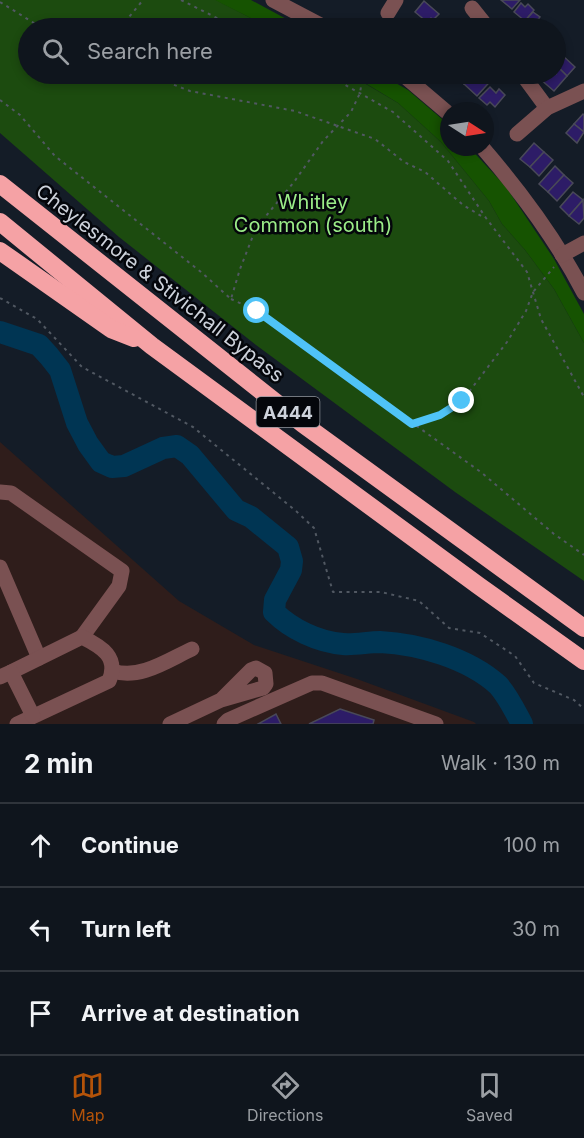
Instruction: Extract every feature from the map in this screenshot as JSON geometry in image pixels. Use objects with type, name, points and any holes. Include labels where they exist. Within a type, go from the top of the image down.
[{"type":"highway","name":"Cheylesmore & Stivichall Bypass","points":[[0,184],[303,424],[584,628]]},
{"type":"highway","name":"A444","points":[[0,222],[152,346],[584,661]]},
{"type":"highway","points":[[0,251],[111,329],[152,346]]},
{"type":"street","points":[[273,0],[307,18]]},
{"type":"street","points":[[472,8],[480,18]]},
{"type":"street","points":[[414,84],[440,106]]},
{"type":"street","points":[[529,84],[546,108]]},
{"type":"street","points":[[517,134],[546,108],[584,91]]},
{"type":"street","points":[[489,156],[562,255],[584,293]]},
{"type":"street","points":[[562,255],[584,243]]},
{"type":"street","points":[[0,492],[11,493],[122,571],[119,586],[82,638],[5,674],[33,716]]},
{"type":"street","points":[[0,567],[39,658]]},
{"type":"street","points":[[17,724],[109,681],[113,671],[109,655],[95,644],[82,638]]},
{"type":"street","points":[[113,671],[123,675],[147,670],[192,649]]},
{"type":"street","points":[[224,724],[228,720],[312,683],[322,683],[436,724]]},
{"type":"street","points":[[170,724],[221,700]]},
{"type":"path","points":[[130,18],[143,0]]},
{"type":"path","points":[[181,0],[217,18]]},
{"type":"path","points":[[0,2],[26,18]]},
{"type":"path","points":[[172,84],[190,91],[295,111],[375,139],[404,162],[425,172],[463,205],[486,218]]},
{"type":"path","points":[[344,84],[393,112],[448,161],[486,218],[527,272],[541,319],[584,397]]},
{"type":"path","points":[[231,299],[256,228],[294,182],[323,141],[351,112],[360,93],[361,84]]},
{"type":"path","points":[[0,100],[20,115],[55,156],[201,272],[231,299],[257,311],[482,473],[554,534],[584,555]]},
{"type":"path","points":[[412,424],[440,415],[462,401],[507,342],[526,311],[533,292],[562,255]]},
{"type":"path","points":[[0,298],[36,319],[82,367],[193,427],[296,511],[314,528],[333,592],[381,592],[419,601],[449,628],[480,633],[506,650],[515,656],[534,683],[574,700],[584,710]]},
{"type":"shaded area","points":[[0,442],[179,601],[254,645],[357,679],[476,724],[0,724]]},
{"type":"green space","name":"Whitley Common (south)","points":[[0,0],[216,0],[251,18],[18,18],[18,84],[366,84],[398,103],[440,141],[440,156],[452,156],[489,201],[502,224],[554,289],[584,343],[584,581],[455,492],[256,345],[119,237],[0,133]]},
{"type":"green space","points":[[215,0],[251,0],[284,18],[250,18]]},
{"type":"green space","points":[[367,84],[398,84],[408,90],[440,117],[440,141],[398,103]]},
{"type":"green space","points":[[452,156],[477,156],[506,187],[554,259],[584,314],[584,343],[554,289],[502,224],[489,201]]},
{"type":"building","points":[[501,0],[520,0],[512,9]]},
{"type":"building","points":[[424,1],[439,14],[435,18],[422,18],[415,12]]},
{"type":"building","points":[[521,3],[525,7],[528,4],[534,10],[527,18],[521,18],[514,12]]},
{"type":"building","points":[[533,12],[540,17],[539,18],[528,18]]},
{"type":"building","points":[[566,59],[575,67],[566,75]]},
{"type":"building","points":[[464,84],[488,84],[477,96]]},
{"type":"building","points":[[546,84],[560,84],[554,91]]},
{"type":"building","points":[[490,87],[496,93],[499,89],[505,95],[495,107],[494,102],[484,102],[479,98]]},
{"type":"building","points":[[584,115],[584,132],[574,124]]},
{"type":"building","points":[[574,124],[584,132],[577,143],[566,133]]},
{"type":"building","points":[[534,143],[544,152],[530,167],[520,159]]},
{"type":"building","points":[[544,152],[553,160],[539,176],[530,167]]},
{"type":"building","points":[[555,166],[564,175],[548,192],[539,184]]},
{"type":"building","points":[[564,175],[573,183],[557,201],[548,192]]},
{"type":"building","points":[[573,192],[583,200],[569,216],[560,207]]},
{"type":"building","points":[[583,200],[584,218],[579,224],[569,216]]},
{"type":"building","points":[[340,709],[374,720],[373,724],[309,724]]},
{"type":"building","points":[[276,714],[281,724],[258,724]]},
{"type":"waterway","points":[[0,332],[39,345],[60,370],[77,423],[101,462],[112,467],[124,466],[163,448],[177,446],[190,455],[236,510],[251,517],[288,547],[292,561],[291,570],[275,600],[274,612],[288,624],[324,641],[348,644],[395,643],[427,649],[458,660],[486,675],[498,685],[522,724]]},
{"type":"route","points":[[257,311],[412,424],[440,415],[462,401]]}]
